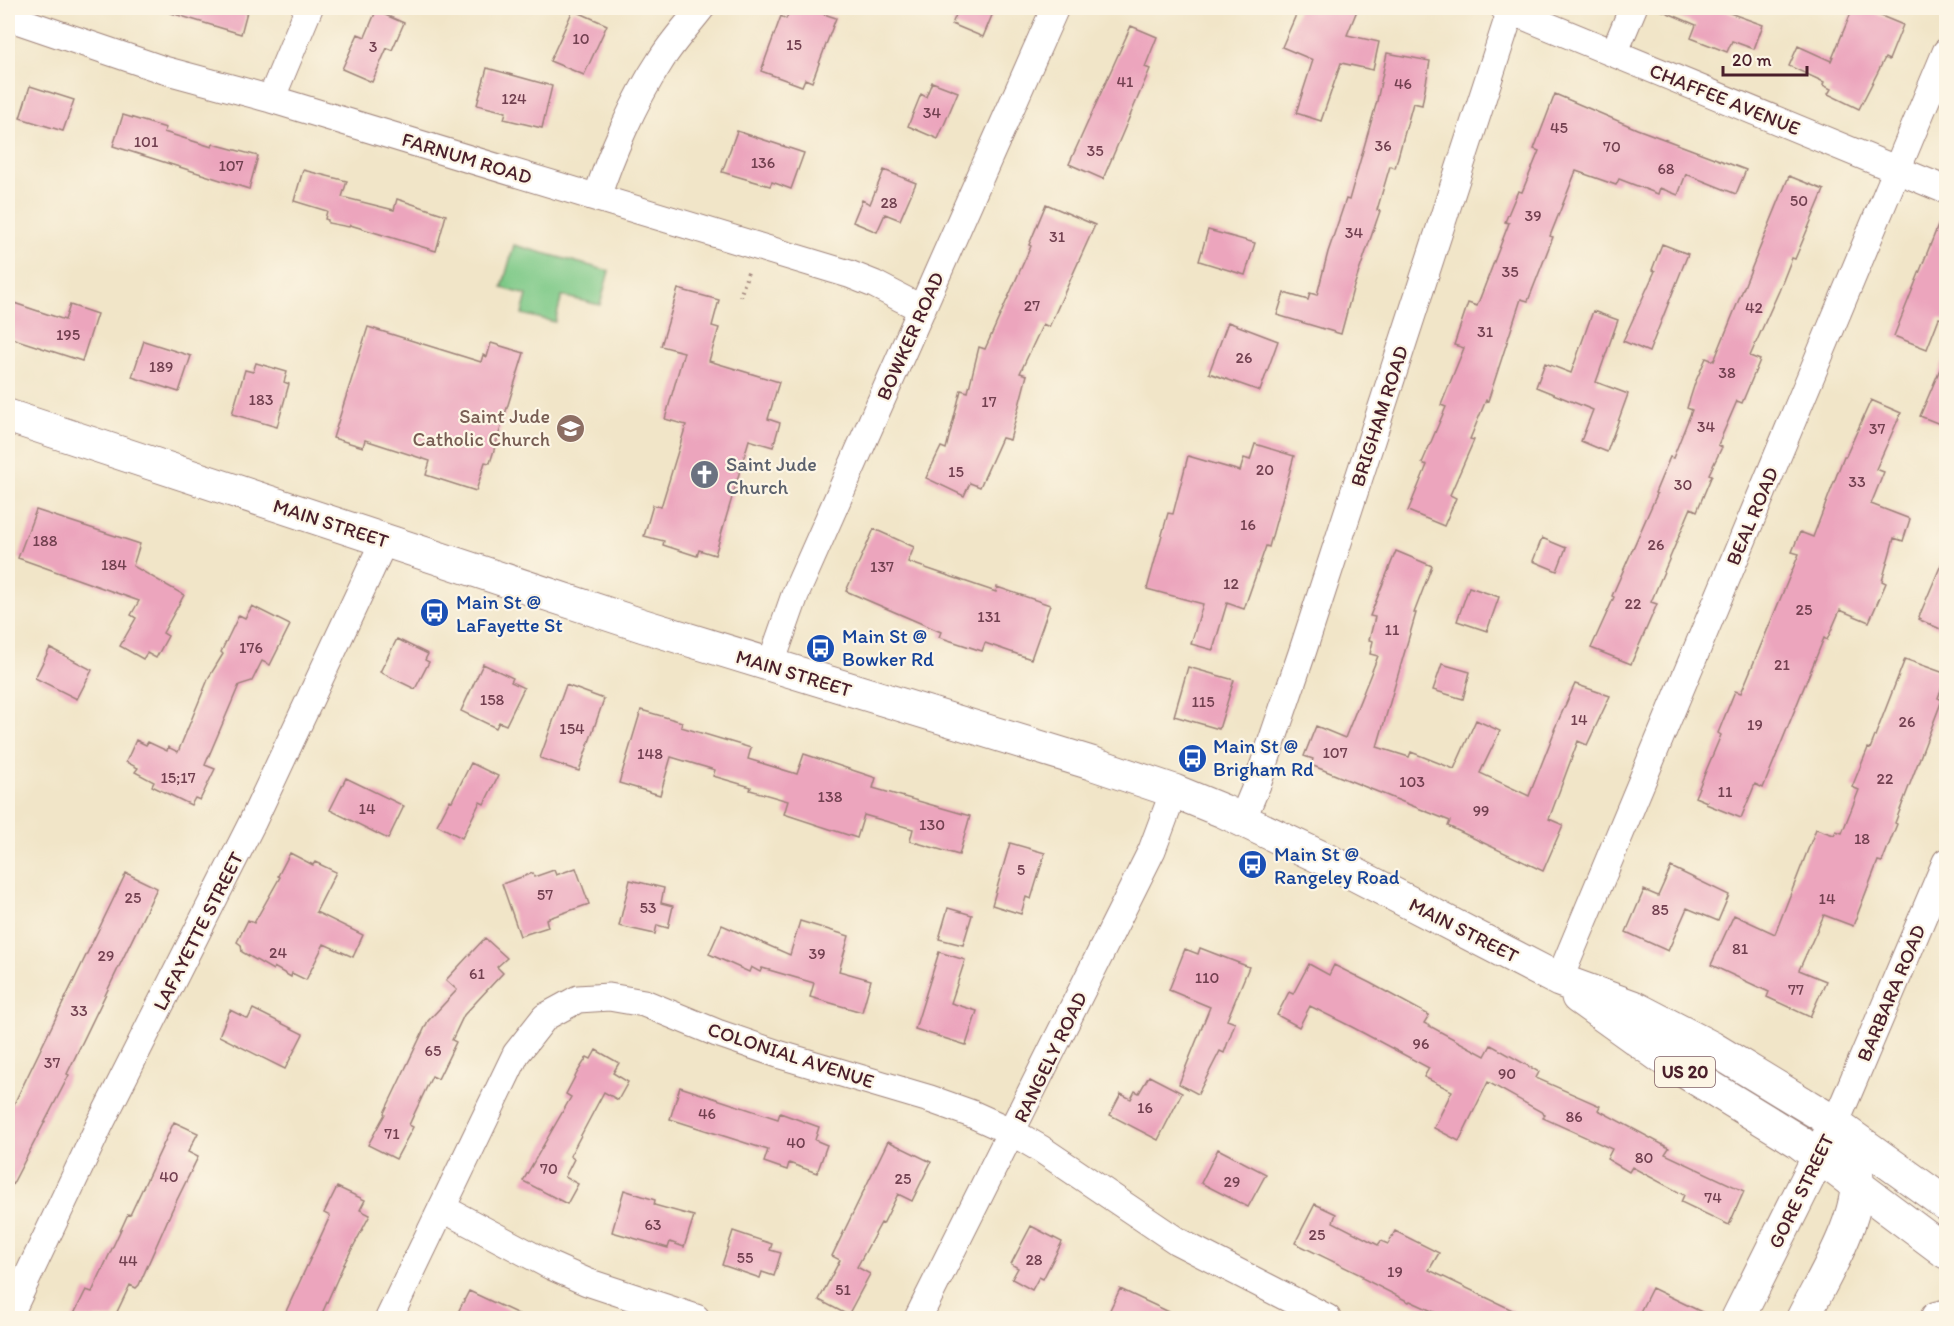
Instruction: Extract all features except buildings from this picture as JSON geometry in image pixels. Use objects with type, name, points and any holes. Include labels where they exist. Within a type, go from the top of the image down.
[{"type":"main road","name":"MAIN STREET","points":[[8,416],[770,666],[1091,763],[1174,791],[1335,864],[1558,980],[1608,996],[1656,1018],[1712,1048],[1835,1124],[1947,1204]]},
{"type":"main road","name":"MAIN STREET","points":[[1558,980],[1598,1012],[1663,1058],[1787,1134],[1947,1252]]},
{"type":"main road","name":"GORE STREET","points":[[1738,1318],[1835,1124]]},
{"type":"main road","name":"GORE STREET","points":[[1803,1318],[1853,1211],[1857,1185],[1851,1154],[1835,1124]]},
{"type":"main road","points":[[1937,1318],[1947,1316]]},
{"type":"street","points":[[271,99],[309,8]]},
{"type":"street","points":[[597,197],[605,172],[659,62],[701,8]]},
{"type":"street","name":"BOWKER ROAD","points":[[770,666],[795,595],[1055,8]]},
{"type":"street","points":[[1614,53],[1633,8]]},
{"type":"street","name":"CHAFFEE AVENUE","points":[[1507,9],[1947,190]]},
{"type":"street","name":"BRIGHAM ROAD","points":[[1242,820],[1258,782],[1302,653],[1507,9]]},
{"type":"street","name":"FARNUM ROAD","points":[[8,17],[164,70],[271,99],[849,274],[922,309]]},
{"type":"street","name":"BEAL ROAD","points":[[1558,980],[1947,52]]},
{"type":"street","name":"LAFAYETTE STREET","points":[[8,1318],[106,1114],[252,823],[384,541]]},
{"type":"street","name":"RANGELY ROAD","points":[[918,1318],[1152,850],[1174,791]]},
{"type":"street","name":"BARBARA ROAD","points":[[1835,1124],[1947,862]]},
{"type":"street","name":"COLONIAL AVENUE","points":[[388,1318],[516,1054],[545,1017],[578,999],[609,997],[644,1003],[717,1033],[781,1055],[930,1099],[972,1114],[1012,1132],[1041,1149],[1177,1241],[1328,1318]]},
{"type":"street","points":[[442,1208],[551,1266],[587,1282],[696,1318]]},
{"type":"path","points":[[740,297],[749,270]]},
{"type":"green space","points":[[514,245],[609,271],[600,305],[562,296],[555,322],[522,314],[527,295],[502,288]]},
{"type":"place","name":"Saint Jude Catholic Church","points":[[571,428]]},
{"type":"place","name":"Saint Jude Church","points":[[705,475]]},
{"type":"place","name":"Main St @ LaFayette St","points":[[435,613]]},
{"type":"place","name":"Main St @ Bowker Rd","points":[[821,648]]},
{"type":"place","name":"Main St @ Brigham Rd","points":[[1192,758]]},
{"type":"place","name":"Main St @ Rangeley Road","points":[[1253,865]]}]
